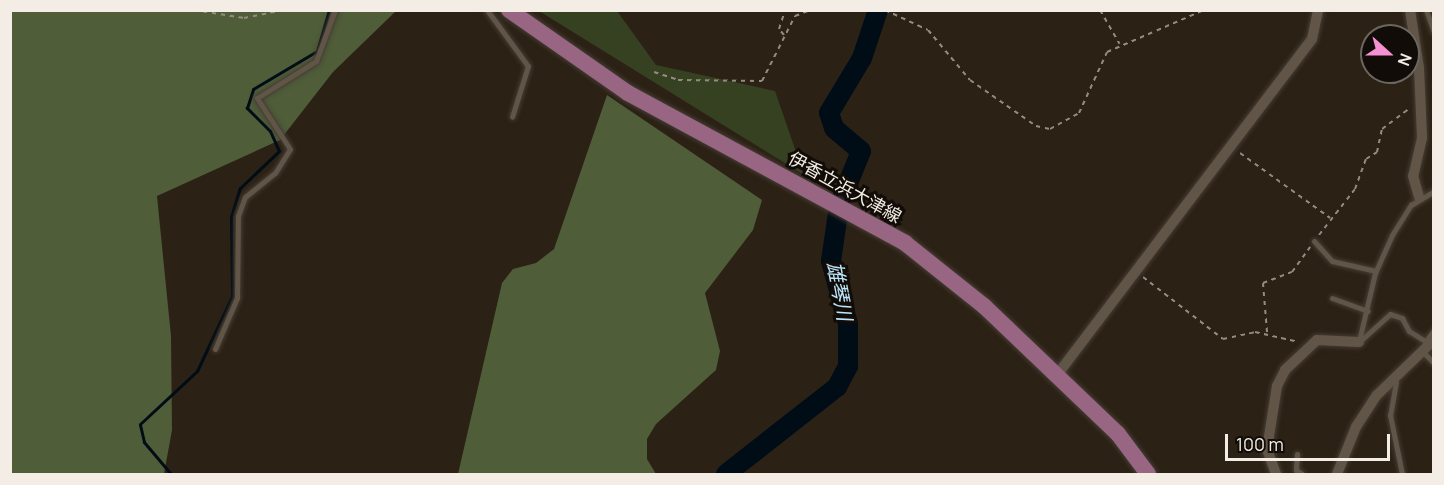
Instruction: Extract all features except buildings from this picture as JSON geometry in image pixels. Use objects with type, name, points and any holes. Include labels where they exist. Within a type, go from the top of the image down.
[{"type":"main road","name":"伊香立浜大津線","points":[[509,10],[628,93],[905,243],[967,291],[1057,375],[1118,434],[1148,474]]},
{"type":"street","points":[[1057,375],[1312,39],[1318,10]]},
{"type":"street","points":[[1410,10],[1419,68],[1418,106],[1422,138],[1413,176],[1419,197]]},
{"type":"street","points":[[1276,474],[1267,449],[1277,386],[1294,356],[1311,342],[1328,337],[1359,342]]},
{"type":"street","points":[[1337,474],[1356,427],[1403,370],[1420,356],[1430,340]]},
{"type":"lane","points":[[215,349],[237,298],[238,216],[245,197],[275,173],[290,149],[257,106],[257,98],[316,61],[334,10]]},
{"type":"lane","points":[[487,10],[528,66],[512,117]]},
{"type":"lane","points":[[1426,10],[1434,32]]},
{"type":"lane","points":[[1359,342],[1376,271],[1392,235],[1419,197],[1434,191]]},
{"type":"lane","points":[[1314,242],[1332,261],[1376,271]]},
{"type":"lane","points":[[1332,298],[1368,311]]},
{"type":"lane","points":[[1359,342],[1390,314],[1402,318],[1409,331],[1430,340],[1434,330]]},
{"type":"lane","points":[[1420,356],[1434,363]]},
{"type":"lane","points":[[1402,474],[1390,415],[1391,389],[1403,370]]},
{"type":"lane","points":[[1297,454],[1296,470],[1302,474]]},
{"type":"path","points":[[194,10],[244,18],[284,10]]},
{"type":"path","points":[[784,35],[779,29],[785,10]]},
{"type":"path","points":[[654,72],[678,80],[762,81],[795,16],[811,10]]},
{"type":"path","points":[[885,10],[928,30],[970,80],[1036,126],[1050,129],[1079,113],[1107,52],[1120,44],[1202,11]]},
{"type":"path","points":[[1100,10],[1120,44]]},
{"type":"path","points":[[1267,332],[1263,283],[1292,272],[1354,189],[1366,159],[1377,152],[1382,129],[1418,106]]},
{"type":"path","points":[[1230,146],[1331,219]]},
{"type":"path","points":[[1135,271],[1223,339],[1267,332],[1311,342]]},
{"type":"green space","points":[[10,11],[396,11],[333,72],[280,140],[157,196],[171,336],[172,430],[164,474],[11,474]]},
{"type":"green space","points":[[539,11],[617,11],[656,65],[775,91],[804,175]]},
{"type":"green space","points":[[607,95],[762,200],[753,230],[705,293],[720,351],[716,370],[656,424],[647,439],[647,459],[656,474],[458,474],[502,283],[513,269],[536,263],[554,249]]},
{"type":"waterway","points":[[171,474],[144,442],[140,424],[197,371],[232,296],[231,217],[240,188],[279,151],[270,131],[247,108],[253,89],[317,51],[329,10]]},
{"type":"waterway","name":"雄琴川","points":[[726,474],[837,387],[848,366],[848,324],[831,261],[839,206],[861,151],[834,128],[829,113],[862,58],[878,10]]}]
